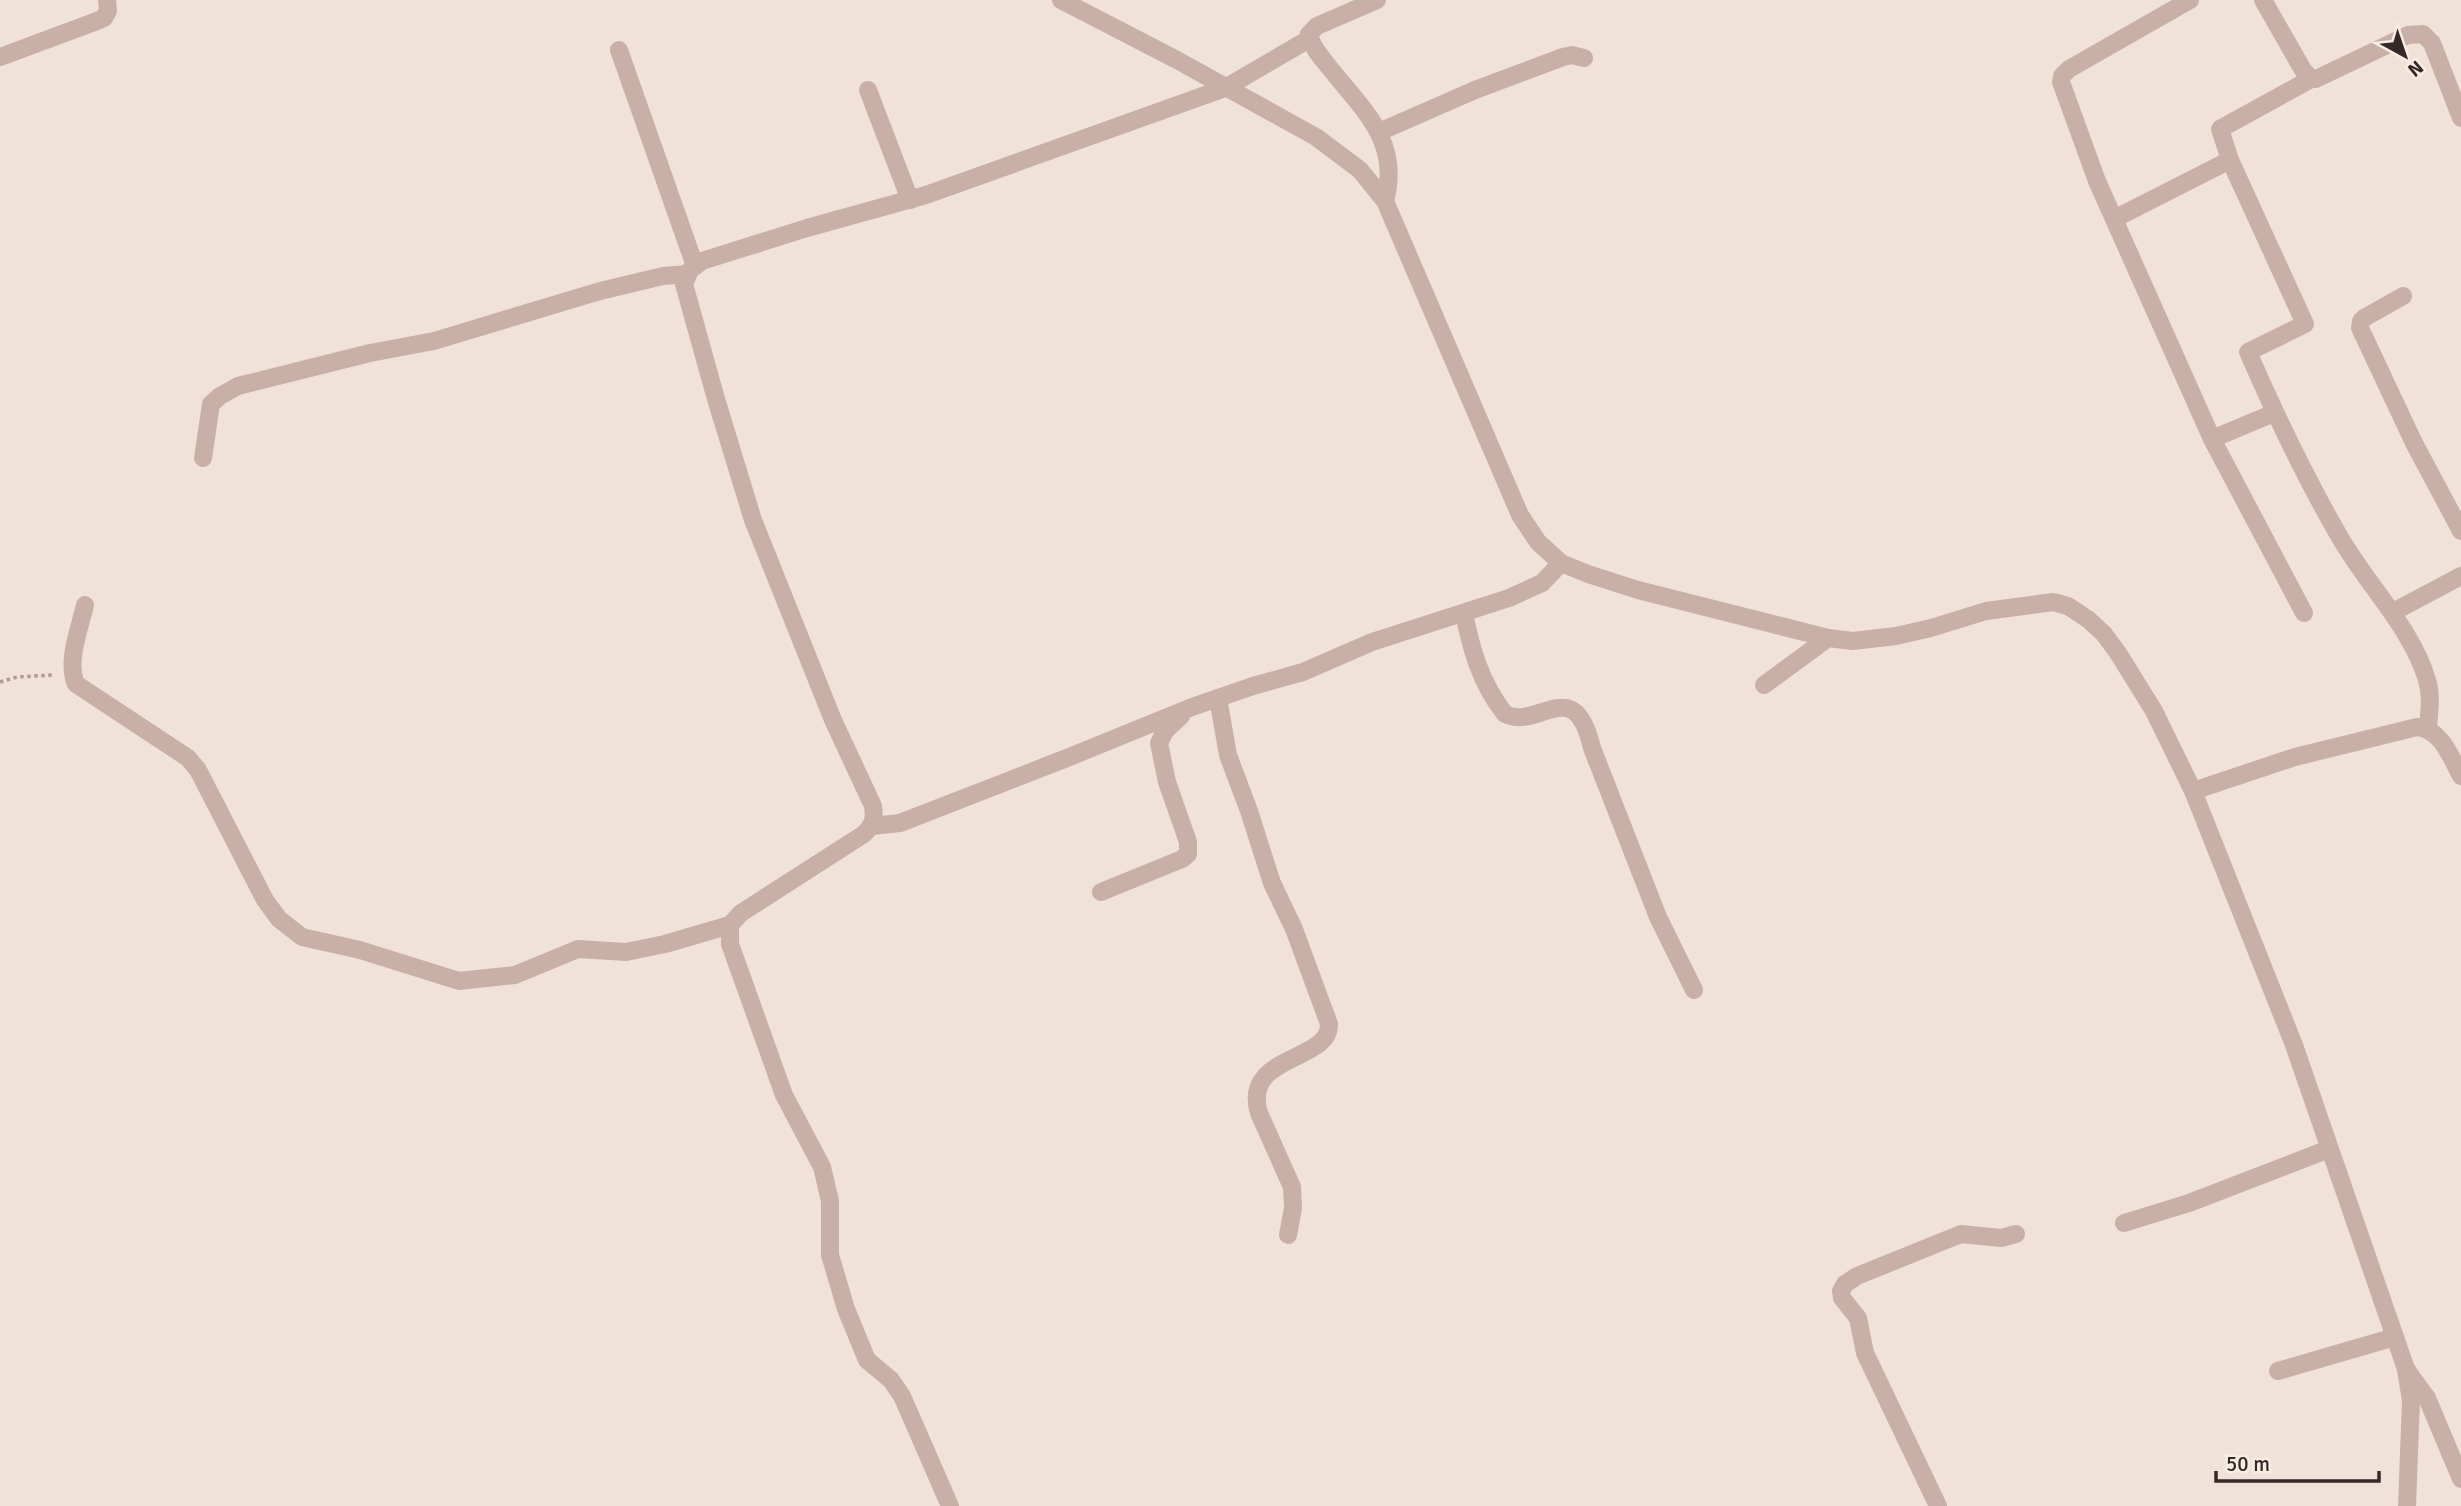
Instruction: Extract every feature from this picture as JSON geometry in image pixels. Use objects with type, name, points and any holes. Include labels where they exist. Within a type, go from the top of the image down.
[{"type":"street","points":[[0,57],[104,18],[108,11],[107,0]]},
{"type":"street","points":[[1061,0],[1294,124],[1334,149],[1360,170],[1385,201],[1520,515],[1538,542],[1561,563],[1638,590],[1828,638],[1853,641],[1896,636],[1986,611],[2033,603],[2053,602],[2068,607],[2089,620],[2118,653],[2154,711],[2193,791],[2294,1045],[2406,1369],[2411,1401],[2407,1506]]},
{"type":"street","points":[[1377,0],[1317,26],[1310,31],[1309,39],[1379,132],[1387,152],[1391,177],[1385,201]]},
{"type":"street","points":[[2190,0],[2069,68],[2062,76],[2061,82],[2097,181],[2116,218],[2212,439],[2304,613]]},
{"type":"street","points":[[2263,0],[2306,75],[2311,79]]},
{"type":"street","points":[[2428,728],[2430,701],[2427,681],[2393,612],[2339,537],[2297,461],[2248,352],[2305,324],[2230,160],[2220,129],[2311,79],[2355,62],[2408,35],[2423,34],[2432,43],[2461,118]]},
{"type":"street","points":[[85,605],[73,661],[72,676],[76,684],[82,691],[188,758],[198,770],[265,900],[279,919],[292,931],[307,939],[360,950],[459,981],[516,975],[578,949],[626,952],[730,925],[752,904],[864,834],[872,826],[874,816],[873,806],[833,720],[753,520],[684,284],[692,270],[702,261],[807,228],[910,200],[1224,88],[1309,39]]},
{"type":"street","points":[[619,50],[692,270]]},
{"type":"street","points":[[1379,132],[1475,90],[1563,57],[1572,55],[1584,58]]},
{"type":"street","points":[[868,90],[910,200]]},
{"type":"street","points":[[2116,218],[2230,160]]},
{"type":"street","points":[[203,458],[211,404],[238,386],[370,353],[434,341],[587,294],[692,270]]},
{"type":"street","points":[[2403,296],[2364,318],[2359,324],[2414,443],[2461,531]]},
{"type":"street","points":[[2212,439],[2274,412]]},
{"type":"street","points":[[872,826],[900,823],[1072,757],[1192,707],[1303,672],[1372,642],[1508,598],[1542,583],[1561,563]]},
{"type":"street","points":[[2393,612],[2461,576]]},
{"type":"street","points":[[1464,613],[1473,653],[1482,677],[1505,714],[1522,718],[1553,707],[1563,707],[1582,720],[1587,728],[1592,748],[1658,917],[1694,990]]},
{"type":"street","points":[[1764,685],[1828,638]]},
{"type":"street","points":[[1218,698],[1228,755],[1272,883],[1294,929],[1330,1030],[1325,1038],[1265,1076],[1257,1091],[1259,1113],[1284,1166],[1294,1197],[1288,1235]]},
{"type":"street","points":[[1101,892],[1182,859],[1188,854],[1188,842],[1167,782],[1158,743],[1165,731],[1192,707]]},
{"type":"street","points":[[2193,791],[2295,757],[2413,727],[2428,728],[2439,737],[2461,776]]},
{"type":"street","points":[[730,925],[730,944],[784,1095],[822,1167],[828,1189],[830,1255],[846,1309],[867,1360],[891,1380],[902,1396],[950,1506]]},
{"type":"street","points":[[2124,1223],[2189,1203],[2329,1149]]},
{"type":"street","points":[[1938,1506],[1865,1353],[1859,1321],[1842,1298],[1842,1291],[1845,1284],[1857,1276],[1961,1234],[2001,1238],[2016,1234]]},
{"type":"street","points":[[2278,1371],[2395,1337]]},
{"type":"street","points":[[2406,1369],[2427,1398],[2461,1479]]},
{"type":"path","points":[[0,682],[44,674],[72,676]]}]
